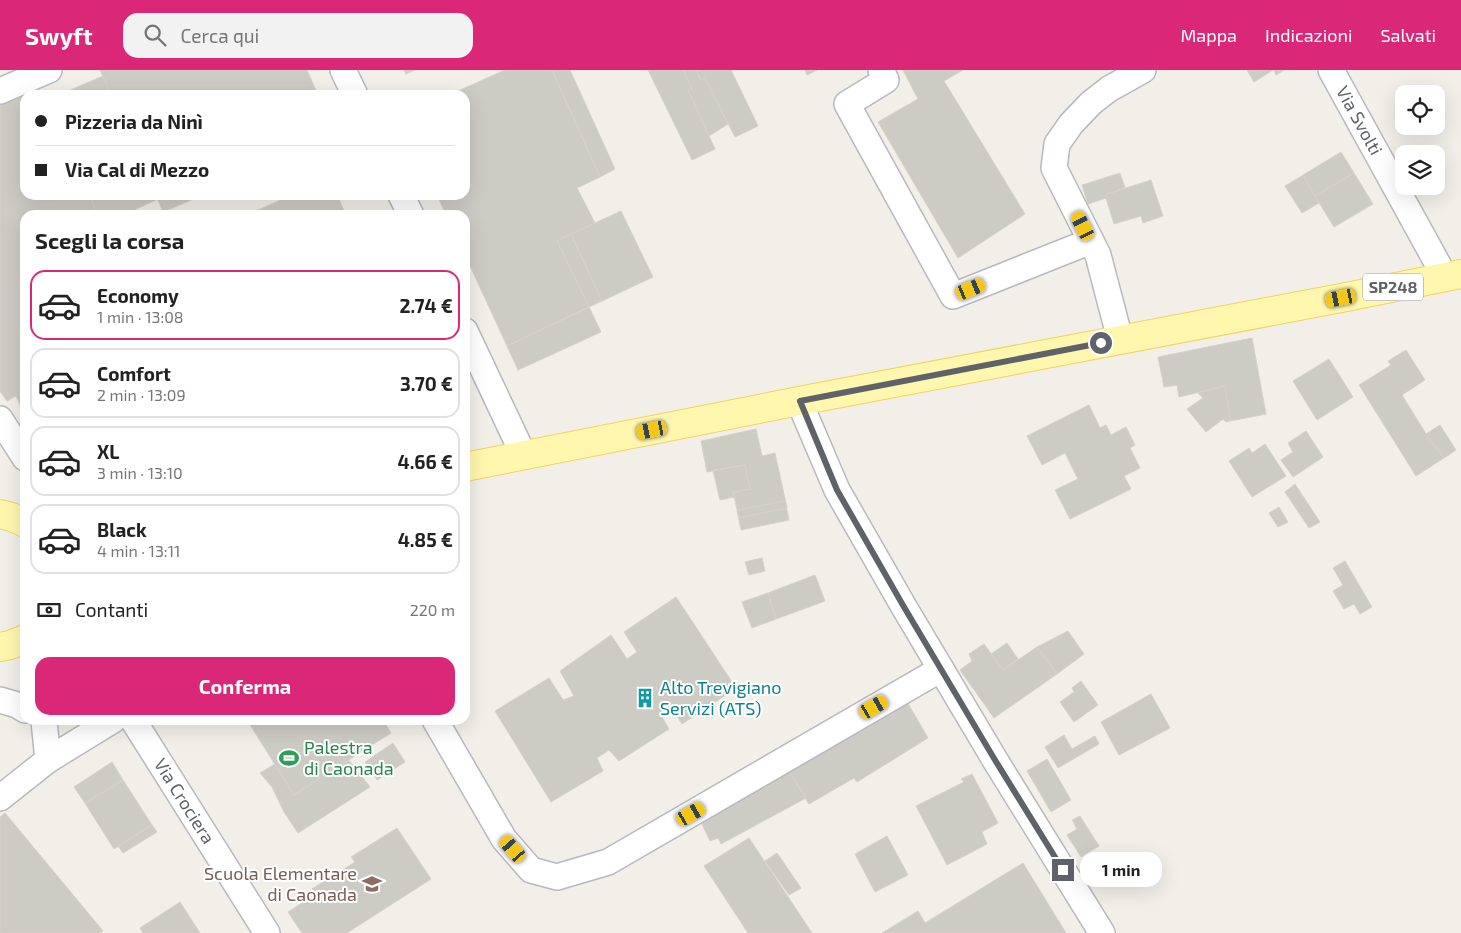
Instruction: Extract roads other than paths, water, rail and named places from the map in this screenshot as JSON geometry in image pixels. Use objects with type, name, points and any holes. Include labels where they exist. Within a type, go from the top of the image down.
[{"type":"main road","name":"SP248","points":[[470,466],[1453,275]]},
{"type":"main road","points":[[0,647],[20,641]]},
{"type":"street","points":[[0,91],[49,70]]},
{"type":"street","points":[[343,70],[353,90]]},
{"type":"street","points":[[881,70],[886,80],[847,104],[953,296],[1091,241]]},
{"type":"street","points":[[1120,339],[1098,255],[1054,168],[1058,144],[1071,124],[1091,103],[1110,89],[1143,70]]},
{"type":"street","name":"Via Svolti","points":[[1331,70],[1453,275]]},
{"type":"street","points":[[470,342],[524,456]]},
{"type":"street","points":[[800,401],[837,490],[995,760],[1102,933]]},
{"type":"street","points":[[0,419],[20,450]]},
{"type":"street","points":[[0,500],[16,520]]},
{"type":"street","points":[[438,725],[504,839],[531,870],[557,877],[608,862],[941,669]]},
{"type":"street","points":[[32,725],[48,760]]},
{"type":"street","points":[[0,798],[48,760],[106,725]]},
{"type":"street","name":"Via Crociera","points":[[136,725],[268,933]]},
{"type":"place","name":"Alto Trevigiano Servizi (ATS)","points":[[645,698]]},
{"type":"place","name":"Palestra di Caonada","points":[[289,758]]},
{"type":"place","name":"Scuola Elementare di Caonada","points":[[372,884]]}]
